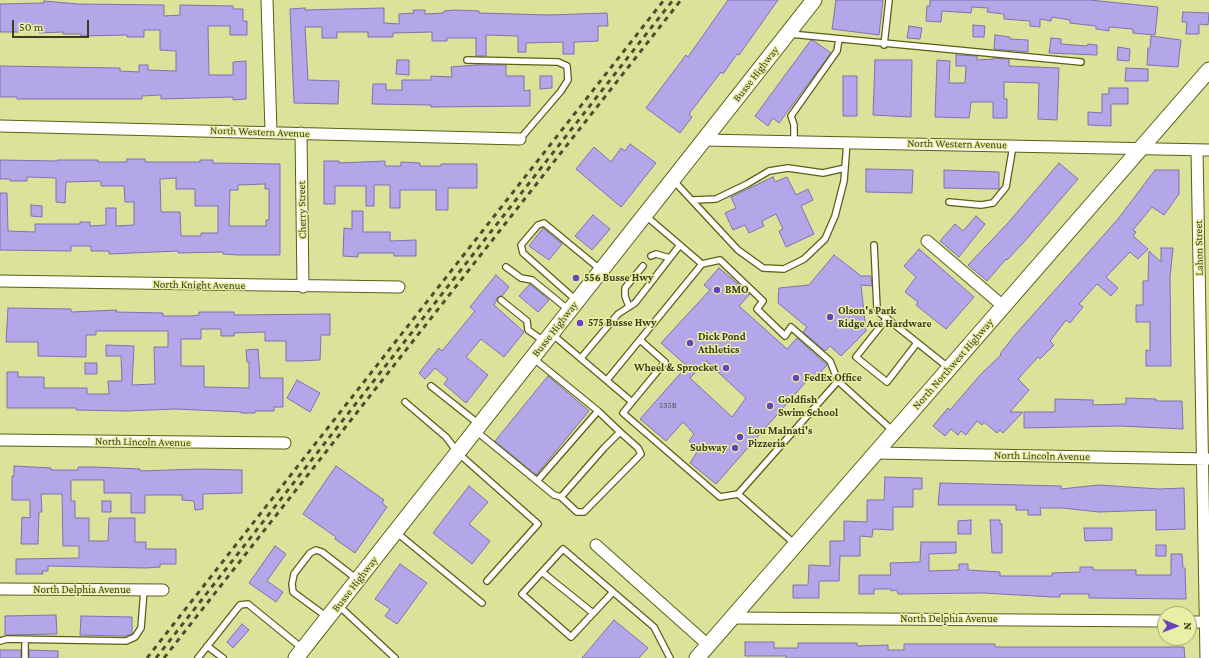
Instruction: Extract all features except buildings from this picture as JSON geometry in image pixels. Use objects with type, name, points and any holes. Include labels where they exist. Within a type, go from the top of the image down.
[{"type":"main road","name":"Busse Highway","points":[[300,654],[814,0]]},
{"type":"main road","name":"North Northwest Highway","points":[[697,658],[1209,70]]},
{"type":"street","points":[[267,0],[271,132]]},
{"type":"street","name":"North Western Avenue","points":[[0,126],[520,139]]},
{"type":"street","name":"Cherry Street","points":[[301,134],[303,287]]},
{"type":"street","name":"North Western Avenue","points":[[704,140],[1209,150]]},
{"type":"street","name":"Lahon Street","points":[[1197,150],[1206,459],[1206,658]]},
{"type":"street","points":[[927,241],[1004,306]]},
{"type":"street","name":"North Knight Avenue","points":[[0,281],[303,287],[399,287]]},
{"type":"street","name":"North Lincoln Avenue","points":[[0,440],[285,443]]},
{"type":"street","name":"North Lincoln Avenue","points":[[876,453],[1206,459]]},
{"type":"street","points":[[596,545],[708,646]]},
{"type":"street","name":"North Delphia Avenue","points":[[0,590],[163,590]]},
{"type":"street","name":"North Delphia Avenue","points":[[732,618],[1157,621]]},
{"type":"lane","points":[[884,45],[888,0]]},
{"type":"lane","points":[[787,34],[884,45],[1081,62]]},
{"type":"lane","points":[[794,141],[794,125],[791,116],[837,51],[839,39]]},
{"type":"lane","points":[[467,60],[558,62],[567,66],[568,80],[520,139]]},
{"type":"lane","points":[[673,180],[738,250],[762,268],[784,269],[804,259],[825,239],[835,216],[845,168],[847,142]]},
{"type":"lane","points":[[949,202],[981,205],[994,203],[1006,187],[1013,146]]},
{"type":"lane","points":[[693,200],[716,199],[769,171],[788,168],[823,173],[845,168]]},
{"type":"lane","points":[[645,215],[702,264]]},
{"type":"lane","points":[[573,306],[523,253],[521,245],[538,224],[544,223],[601,271]]},
{"type":"lane","points":[[581,358],[618,314],[635,303],[680,245]]},
{"type":"lane","points":[[874,245],[877,308],[880,313],[949,368]]},
{"type":"lane","points":[[651,256],[656,254],[670,258]]},
{"type":"lane","points":[[607,380],[702,264],[720,260],[763,301],[757,309],[785,336],[791,327],[830,361],[838,381],[894,432]]},
{"type":"lane","points":[[629,307],[624,296],[625,288],[643,266]]},
{"type":"lane","points":[[506,267],[521,278],[532,280],[573,306]]},
{"type":"lane","points":[[501,300],[527,321],[528,330],[548,338],[581,358],[632,402]]},
{"type":"lane","points":[[887,318],[856,357],[887,382],[917,343]]},
{"type":"lane","points":[[640,340],[665,362],[623,412],[720,497],[738,494],[838,381]]},
{"type":"lane","points":[[431,386],[554,495],[561,497],[577,512],[584,512],[640,454],[638,448],[598,412],[532,358]]},
{"type":"lane","points":[[405,402],[446,437],[458,453],[538,524],[487,581]]},
{"type":"lane","points":[[537,481],[598,412]]},
{"type":"lane","points":[[561,497],[620,432]]},
{"type":"lane","points":[[738,494],[796,545]]},
{"type":"lane","points":[[396,532],[482,603]]},
{"type":"lane","points":[[613,592],[571,637],[522,594],[563,549],[654,627],[670,658]]},
{"type":"lane","points":[[328,618],[293,592],[292,584],[294,574],[310,553],[316,550],[322,552],[358,580]]},
{"type":"lane","points":[[542,572],[593,613]]},
{"type":"lane","points":[[0,635],[7,639],[25,641],[130,640],[139,633],[141,628],[144,590]]},
{"type":"lane","points":[[198,658],[240,605],[248,604],[300,654]]},
{"type":"lane","points":[[338,605],[395,658]]},
{"type":"lane","points":[[0,642],[7,639]]},
{"type":"lane","points":[[25,641],[25,658]]},
{"type":"lane","points":[[207,646],[223,658]]},
{"type":"railway","points":[[147,658],[664,0]]},
{"type":"railway","points":[[156,658],[673,0]]},
{"type":"railway","points":[[164,658],[681,0]]},
{"type":"place","name":"556 Busse Hwy","points":[[576,278]]},
{"type":"place","name":"BMO","points":[[717,290]]},
{"type":"place","name":"Olson's Park Ridge Ace Hardware","points":[[830,317]]},
{"type":"place","name":"575 Busse Hwy","points":[[580,323]]},
{"type":"place","name":"Dick Pond Athletics","points":[[690,343]]},
{"type":"place","name":"Wheel & Sprocket","points":[[726,368]]},
{"type":"place","name":"FedEx Office","points":[[796,378]]},
{"type":"place","name":"Goldfish Swim School","points":[[770,406]]},
{"type":"place","name":"Lou Malnati's Pizzeria","points":[[740,437]]},
{"type":"place","name":"Subway","points":[[735,448]]}]
